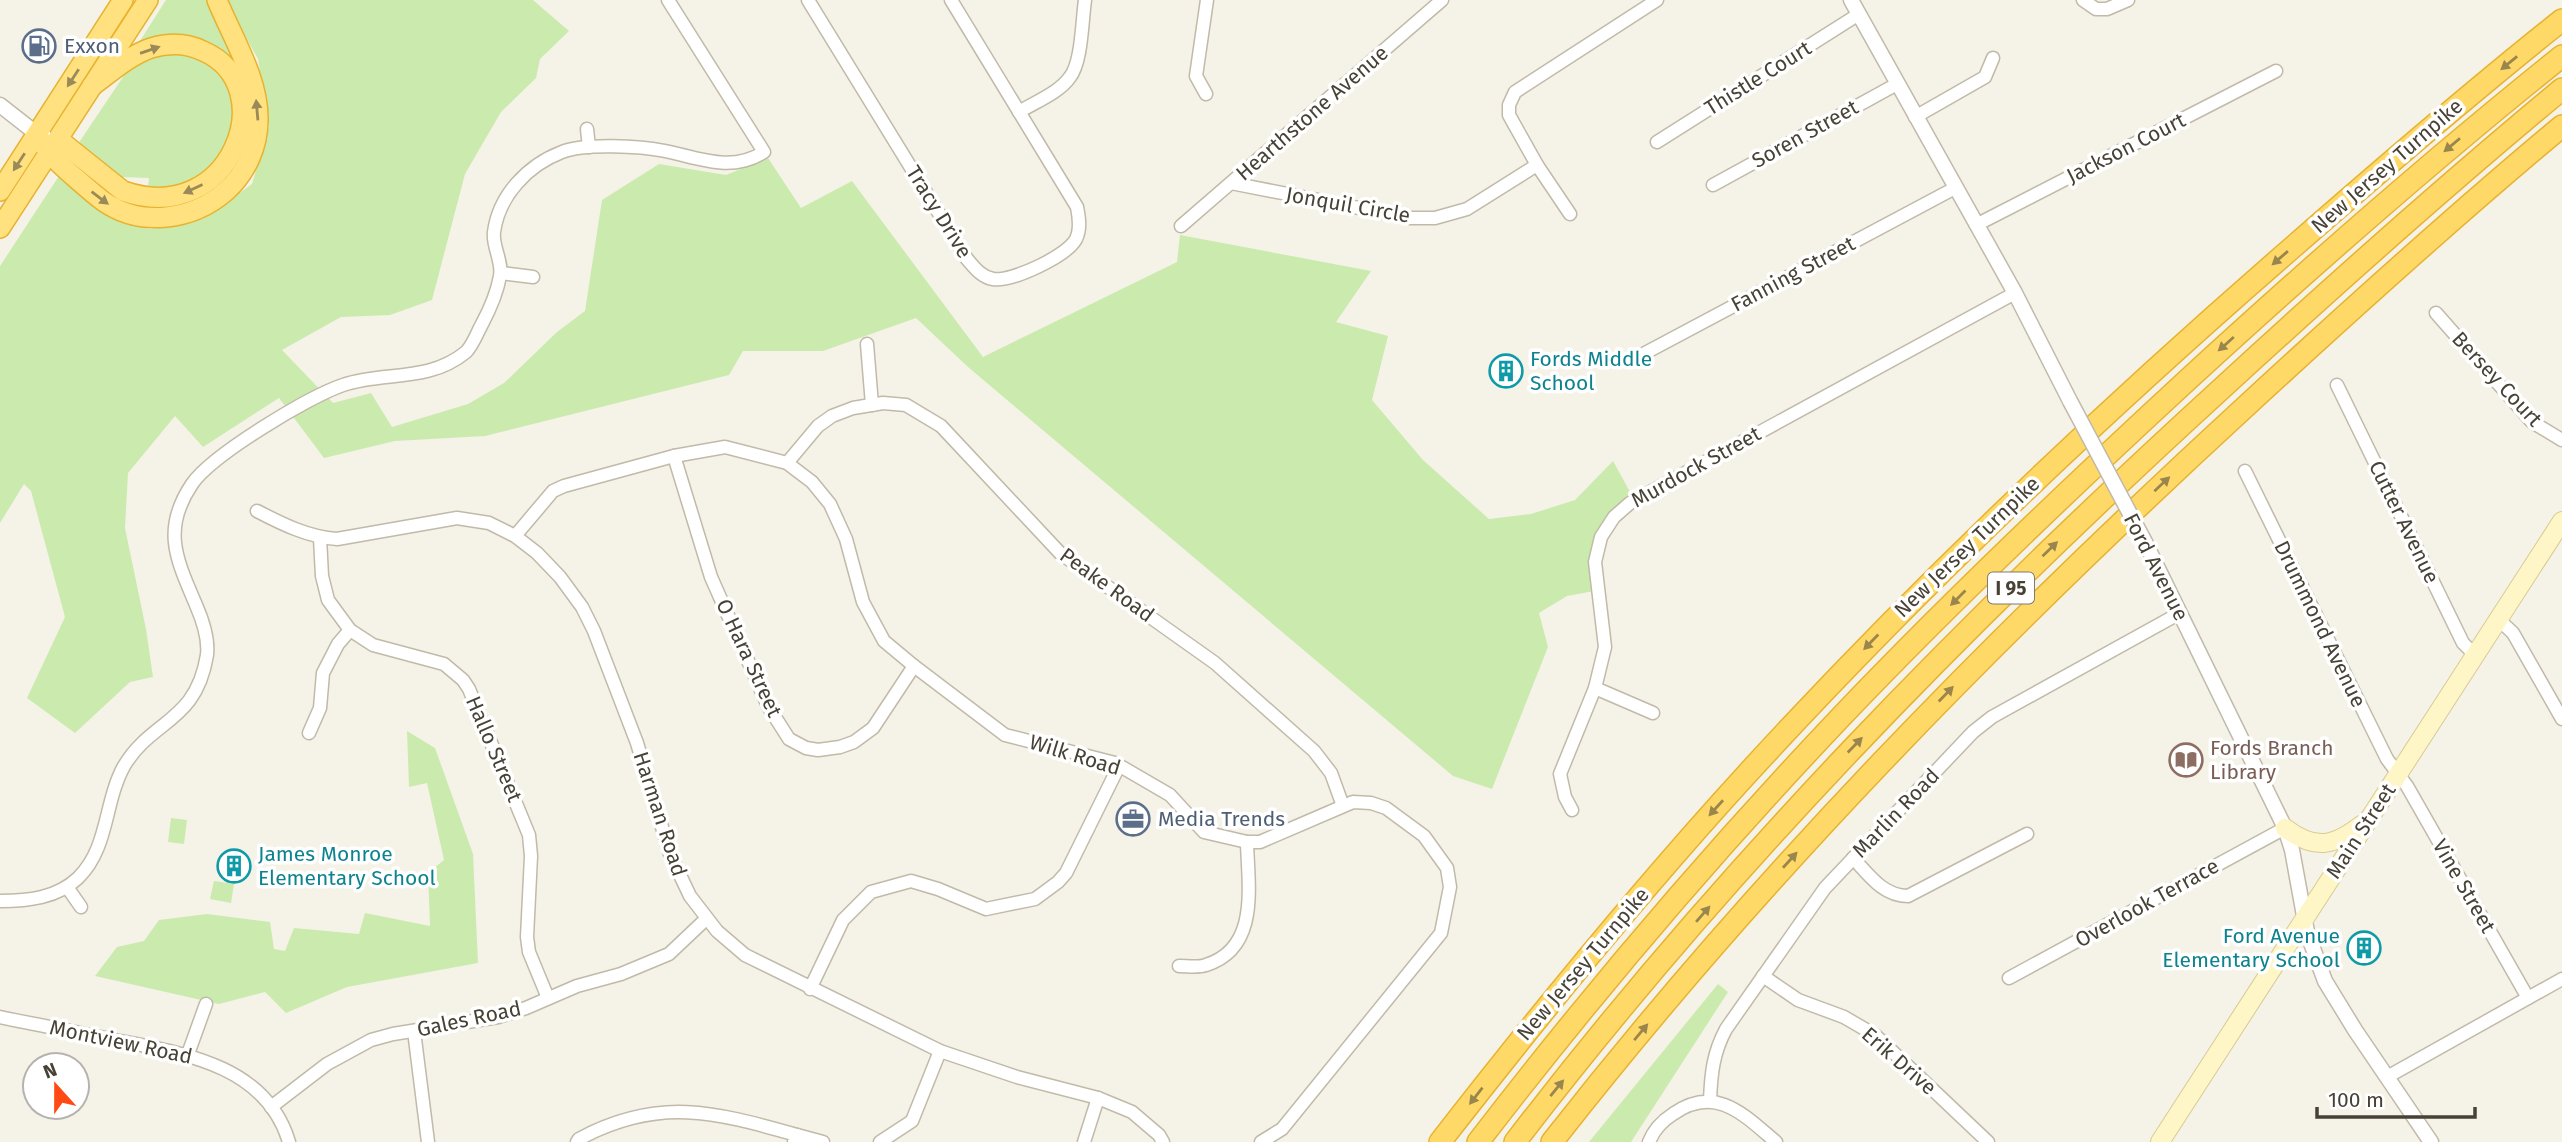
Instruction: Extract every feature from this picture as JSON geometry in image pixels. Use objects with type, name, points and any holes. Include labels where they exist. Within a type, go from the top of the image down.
[{"type":"highway","points":[[0,191],[123,0]]},
{"type":"highway","points":[[0,228],[148,0]]},
{"type":"highway","points":[[53,147],[104,202],[117,209],[144,216],[162,218],[191,212],[205,207],[232,185],[255,146],[258,118],[250,79],[217,0]]},
{"type":"highway","name":"New Jersey Turnpike","points":[[1440,1142],[1562,988],[1677,852],[1818,697],[1936,576],[2060,457],[2207,323],[2403,152],[2562,20]]},
{"type":"highway","points":[[37,134],[123,191],[160,198],[177,196],[204,184],[224,165],[238,140],[241,111],[237,88],[221,62],[197,48],[173,45],[150,48],[92,86]]},
{"type":"highway","name":"New Jersey Turnpike","points":[[1478,1142],[1583,1010],[1704,868],[1840,718],[1938,617],[2087,473],[2245,327],[2412,179],[2562,56]]},
{"type":"highway","name":"I 95","points":[[1515,1142],[1604,1030],[1730,882],[1793,811],[1926,672],[2108,494],[2294,321],[2562,89]]},
{"type":"highway","name":"I 95","points":[[1552,1142],[1752,902],[1885,757],[1995,645],[2122,522],[2304,353],[2562,126]]},
{"type":"main road","name":"Main Street","points":[[2160,1142],[2562,520]]},
{"type":"main road","points":[[2286,828],[2305,840],[2324,844],[2346,836],[2371,816]]},
{"type":"street","points":[[0,901],[19,901],[53,895],[81,876],[97,852],[112,793],[125,764],[138,748],[186,706],[201,679],[208,651],[204,624],[181,573],[174,550],[175,525],[182,502],[193,482],[211,465],[255,433],[305,403],[343,385],[380,377],[416,375],[446,365],[469,350],[490,309],[501,273],[493,234],[504,199],[531,169],[563,151],[589,147],[662,150],[726,164],[755,158],[764,152],[667,0]]},
{"type":"street","name":"Tracy Drive","points":[[808,0],[967,259],[978,272],[992,279],[1008,277],[1067,250],[1077,238],[1080,222],[1077,207],[951,0]]},
{"type":"street","points":[[1019,112],[1061,87],[1072,76],[1077,62],[1085,0]]},
{"type":"street","points":[[1206,94],[1196,76],[1207,0]]},
{"type":"street","name":"Hearthstone Avenue","points":[[1181,226],[1442,0]]},
{"type":"street","points":[[1570,214],[1537,165],[1509,115],[1509,105],[1515,92],[1657,0]]},
{"type":"street","name":"Ford Avenue","points":[[1851,0],[2015,293],[2145,542],[2286,828],[2304,919],[2315,957],[2330,992],[2431,1142]]},
{"type":"street","points":[[2083,0],[2096,9],[2107,9],[2128,0]]},
{"type":"street","name":"Thistle Court","points":[[1657,142],[1859,14]]},
{"type":"street","points":[[1915,117],[1985,77],[1993,58]]},
{"type":"street","name":"Jackson Court","points":[[1976,225],[2276,71]]},
{"type":"street","name":"Soren Street","points":[[1713,185],[1897,84]]},
{"type":"street","points":[[0,105],[37,134]]},
{"type":"street","points":[[587,129],[589,147]]},
{"type":"street","name":"Jonquil Circle","points":[[1231,183],[1410,218],[1435,218],[1467,209],[1537,165]]},
{"type":"street","name":"Fanning Street","points":[[1632,360],[1955,188]]},
{"type":"street","points":[[501,273],[533,277]]},
{"type":"street","name":"Murdock Street","points":[[1573,810],[1565,797],[1560,774],[1595,688],[1605,647],[1595,562],[1601,537],[1614,517],[1630,503],[2015,293]]},
{"type":"street","name":"Bersey Court","points":[[2436,313],[2532,422],[2562,440]]},
{"type":"street","points":[[867,344],[873,405]]},
{"type":"street","name":"Cutter Avenue","points":[[2337,385],[2463,643],[2475,655]]},
{"type":"street","name":"Peake Road","points":[[787,463],[817,426],[832,416],[853,408],[883,403],[906,405],[941,426],[1060,553],[1215,663],[1314,751],[1331,773],[1343,806]]},
{"type":"street","name":"Wilk Road","points":[[515,536],[554,491],[674,456],[725,447],[787,463],[812,482],[830,505],[846,539],[863,602],[884,641],[1005,734],[1119,765],[1170,795],[1204,832],[1247,842],[1260,842],[1343,806],[1360,802],[1380,805],[1424,836],[1447,867],[1450,887],[1441,933],[1282,1129],[1261,1142]]},
{"type":"street","name":"O Hara Street","points":[[674,456],[712,577],[768,706],[789,739],[806,748],[817,750],[841,747],[854,742],[873,728],[914,666]]},
{"type":"street","name":"Drummond Avenue","points":[[2245,471],[2387,759],[2398,774]]},
{"type":"street","name":"Harman Road","points":[[257,511],[283,525],[320,538],[337,540],[457,518],[489,523],[515,536],[537,553],[560,577],[582,607],[594,631],[637,743],[670,854],[690,896],[706,919],[745,955],[810,989],[940,1051],[1017,1077],[1098,1098],[1132,1112],[1164,1142]]},
{"type":"street","name":"Hallo Street","points":[[320,538],[322,576],[328,600],[350,630],[373,645],[444,664],[463,680],[469,689],[529,835],[531,866],[526,916],[527,937],[532,960],[548,998]]},
{"type":"street","name":"Marlin Road","points":[[1710,1101],[1712,1064],[1726,1029],[1825,888],[1973,732],[1992,718],[2180,614]]},
{"type":"street","points":[[2498,619],[2513,633],[2562,719]]},
{"type":"street","points":[[309,733],[320,708],[323,673],[338,644],[350,630]]},
{"type":"street","points":[[1595,688],[1653,713]]},
{"type":"street","points":[[810,989],[843,920],[871,892],[911,881],[939,889],[986,909],[1035,899],[1066,873],[1119,765]]},
{"type":"street","name":"Vine Street","points":[[2398,774],[2528,998]]},
{"type":"street","name":"Overlook Terrace","points":[[2009,978],[2286,828]]},
{"type":"street","points":[[1853,858],[1882,888],[1897,896],[1908,896],[2027,834]]},
{"type":"street","points":[[1179,967],[1205,966],[1228,954],[1240,937],[1249,915],[1247,842]]},
{"type":"street","points":[[67,887],[81,907]]},
{"type":"street","name":"Gales Road","points":[[271,1107],[348,1051],[371,1040],[486,1020],[526,1008],[577,986],[621,974],[669,954],[706,919]]},
{"type":"street","name":"Erik Drive","points":[[1763,976],[1798,1000],[1844,1017],[1875,1035],[1989,1142]]},
{"type":"street","points":[[2387,1077],[2562,979]]},
{"type":"street","points":[[188,1054],[205,1004]]},
{"type":"street","name":"Montview Road","points":[[0,1017],[188,1054],[222,1067],[243,1079],[271,1107],[289,1142]]},
{"type":"street","points":[[414,1031],[428,1142]]},
{"type":"street","points":[[880,1142],[912,1121],[940,1051]]},
{"type":"street","points":[[1084,1142],[1098,1098]]},
{"type":"street","points":[[1649,1142],[1661,1122],[1684,1106],[1710,1101],[1740,1111],[1776,1142]]},
{"type":"street","points":[[578,1142],[601,1127],[664,1111],[730,1116],[796,1138],[823,1142]]},
{"type":"green space","points":[[166,0],[210,0],[241,76],[221,55],[141,45],[140,41]]},
{"type":"green space","points":[[225,0],[533,0],[569,31],[540,59],[536,78],[501,112],[465,174],[432,300],[390,315],[341,317],[282,350],[333,403],[371,393],[392,427],[468,404],[504,383],[557,332],[585,311],[602,200],[659,164],[726,175],[768,158],[801,208],[852,181],[983,357],[1177,262],[1180,235],[1371,271],[1336,322],[1388,336],[1372,400],[1423,460],[1489,519],[1531,514],[1575,500],[1613,461],[1635,501],[1599,546],[1600,590],[1567,596],[1539,613],[1548,647],[1492,789],[1453,776],[968,367],[916,318],[823,351],[743,351],[729,375],[485,436],[395,441],[324,458],[279,398],[203,447],[175,416],[128,473],[125,528],[153,677],[130,682],[75,733],[27,698],[65,617],[31,491],[24,484],[0,523],[0,266],[59,176],[110,218],[150,229],[203,219],[252,184],[269,127],[258,59]]},
{"type":"green space","points":[[187,51],[211,61],[226,80],[234,103],[228,144],[203,176],[180,188],[148,188],[149,178],[120,177],[78,144],[127,71],[146,57]]},
{"type":"green space","points":[[407,731],[435,748],[473,854],[478,963],[347,987],[286,1013],[265,992],[219,1004],[95,976],[117,947],[144,941],[159,920],[207,914],[270,922],[274,949],[285,951],[294,928],[359,934],[365,913],[430,926],[428,873],[444,860],[427,783],[409,787]]},
{"type":"green space","points":[[171,818],[187,820],[184,844],[168,842]]},
{"type":"green space","points":[[214,881],[234,884],[231,903],[210,899]]},
{"type":"green space","points":[[1718,984],[1728,992],[1631,1142],[1589,1142]]},
{"type":"place","name":"Exxon","points":[[39,46]]},
{"type":"place","name":"Fords Middle School","points":[[1506,371]]},
{"type":"place","name":"Fords Branch Library","points":[[2186,760]]},
{"type":"place","name":"Media Trends","points":[[1133,819]]},
{"type":"place","name":"James Monroe Elementary School","points":[[234,866]]},
{"type":"place","name":"Ford Avenue Elementary School","points":[[2364,948]]}]
